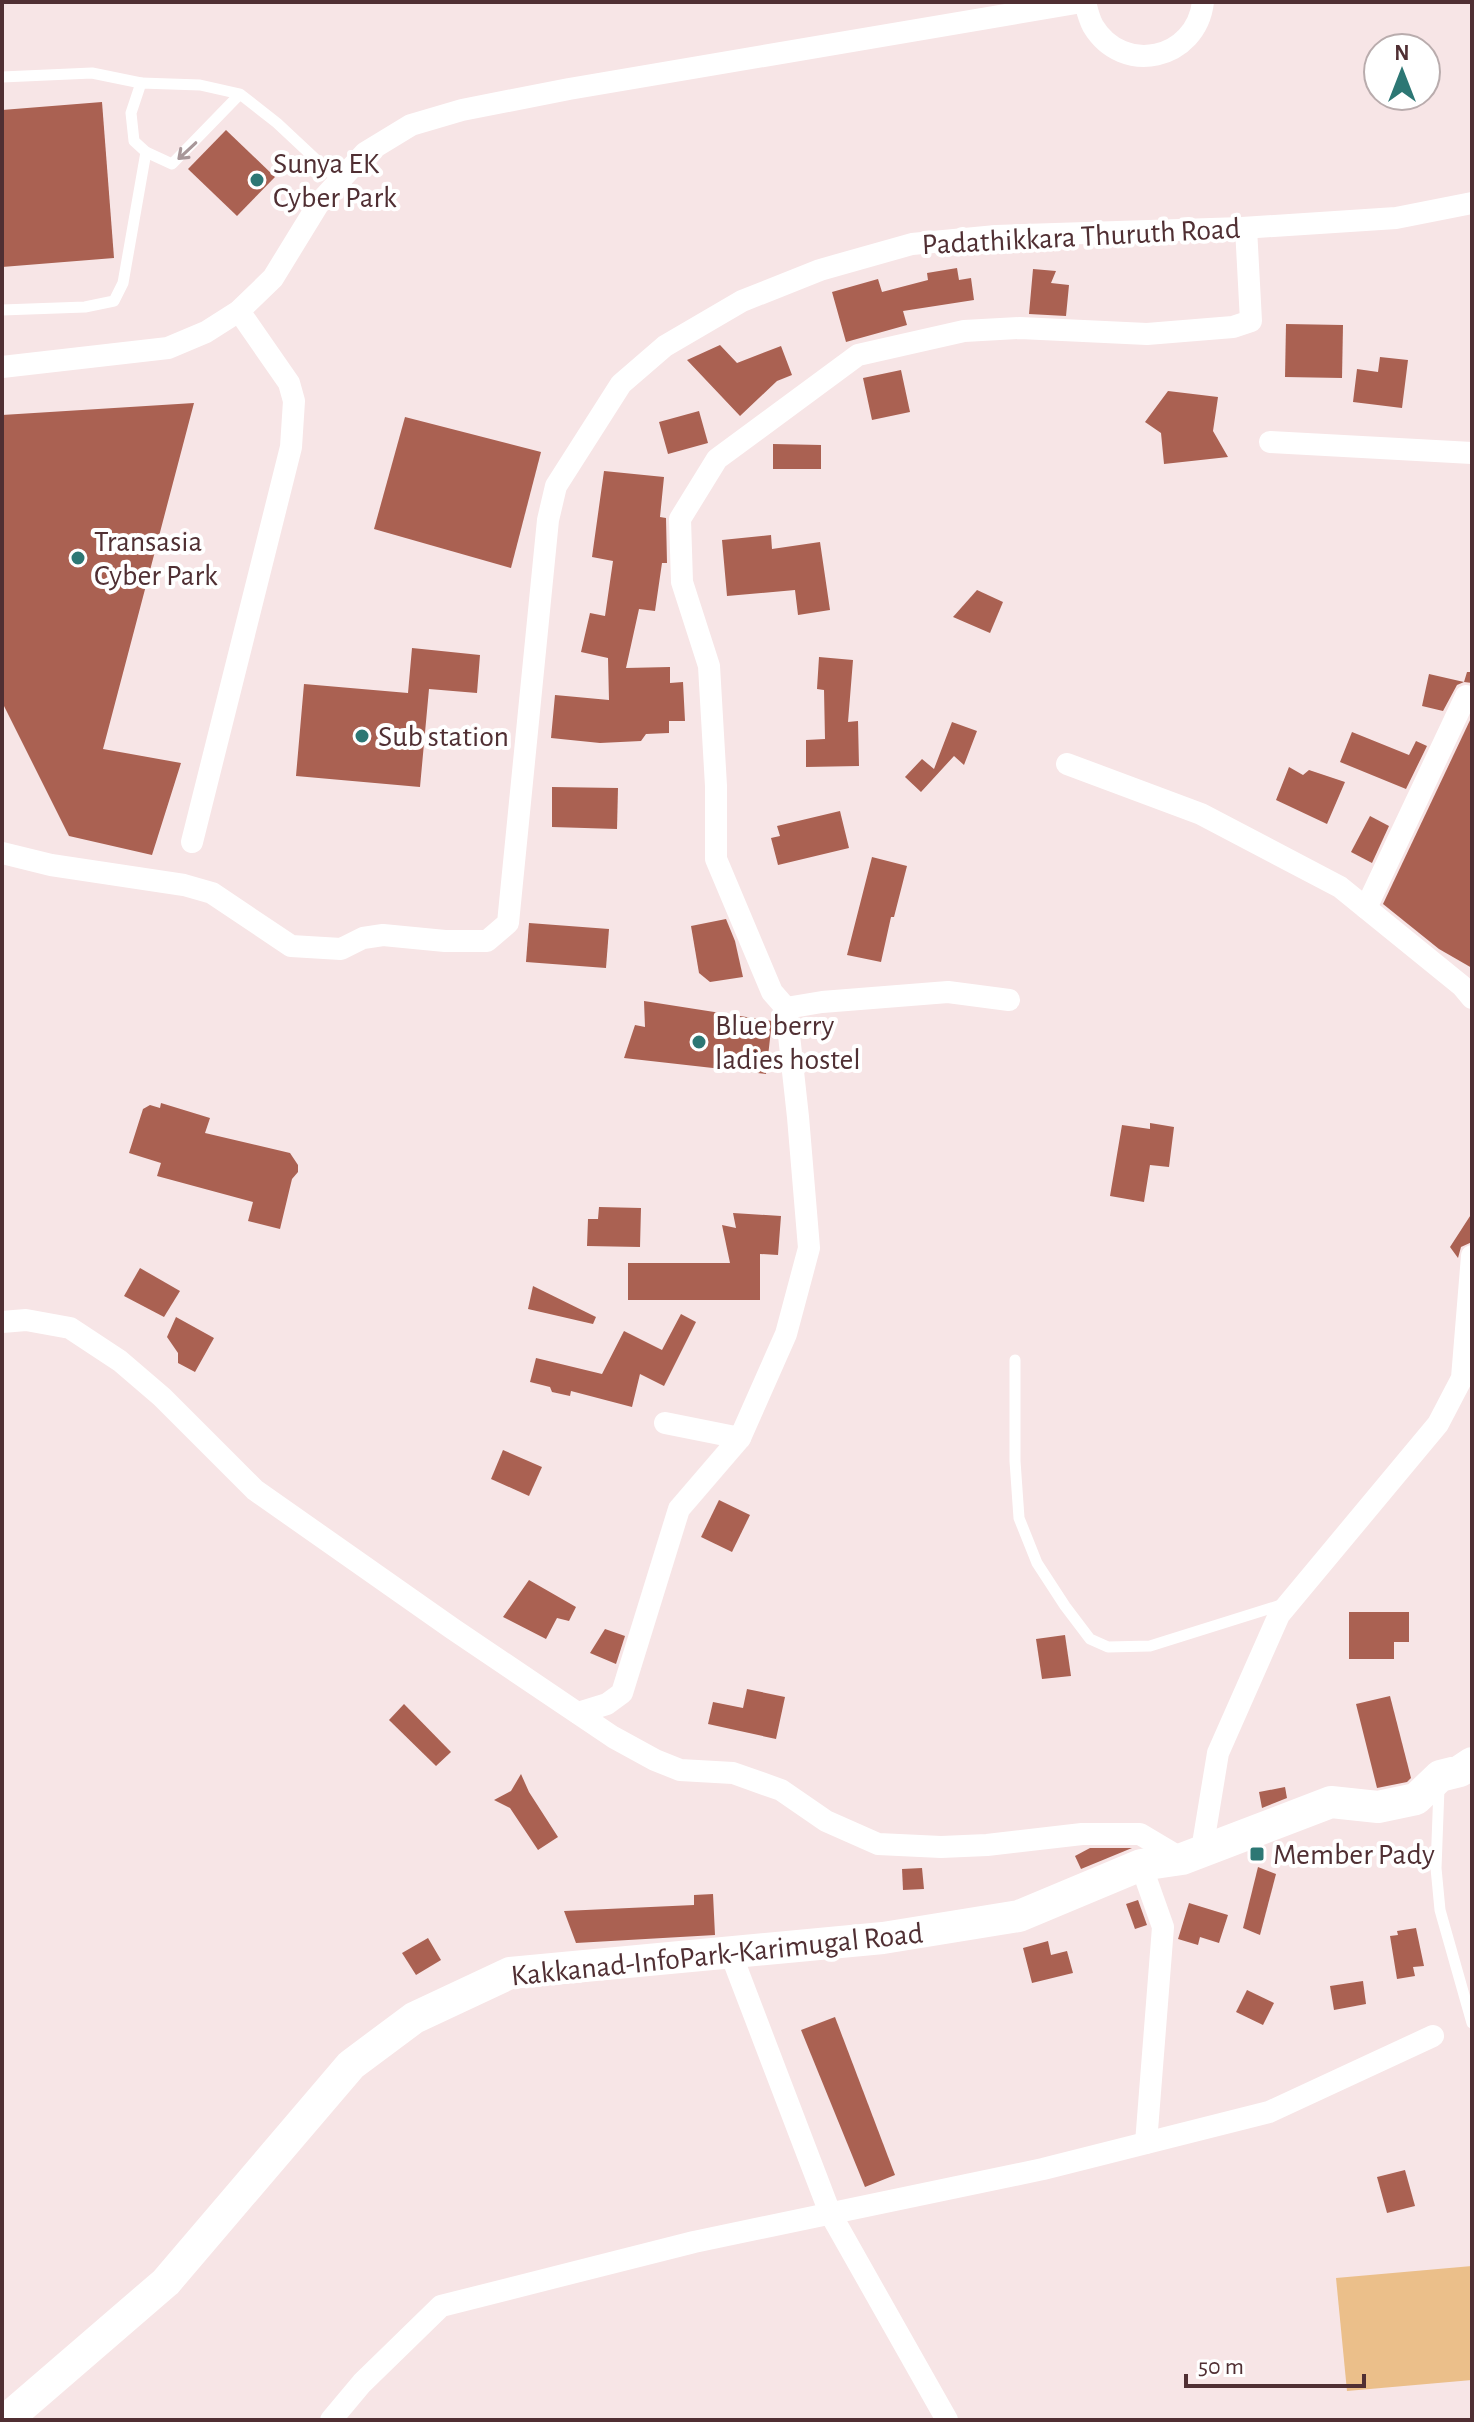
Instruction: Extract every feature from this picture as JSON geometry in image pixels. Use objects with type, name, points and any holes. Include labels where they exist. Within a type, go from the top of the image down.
[{"type":"main road","name":"Kakkanad-InfoPark-Karimugal Road","points":[[6,2420],[166,2282],[351,2065],[414,2018],[510,1973],[883,1938],[1019,1916],[1141,1865],[1192,1854],[1331,1802],[1378,1807],[1416,1799],[1440,1776],[1460,1771],[1472,1763]]},
{"type":"street","points":[[2,367],[168,348],[206,332],[239,311],[273,278],[319,203],[365,153],[411,125],[462,110],[569,89],[1084,2],[1091,24],[1106,42],[1126,54],[1149,56],[1171,50],[1190,36],[1201,16],[1203,2]]},
{"type":"street","name":"Padathikkara Thuruth Road","points":[[2,853],[51,865],[184,885],[212,893],[291,946],[341,949],[363,938],[383,935],[445,941],[487,941],[508,923],[512,900],[548,520],[556,486],[621,384],[665,346],[742,301],[820,270],[912,244],[1060,232],[1246,228],[1396,218],[1472,203]]},
{"type":"street","points":[[578,1713],[607,1704],[622,1693],[679,1509],[740,1438],[786,1334],[809,1248],[786,1008],[772,992],[716,859],[716,786],[709,666],[682,582],[680,519],[717,459],[858,355],[964,331],[1020,328],[1147,334],[1233,327],[1251,321],[1246,228]]},
{"type":"street","points":[[192,842],[291,447],[294,401],[289,383],[239,311]]},
{"type":"street","points":[[1270,442],[1472,453]]},
{"type":"street","points":[[1366,908],[1466,696]]},
{"type":"street","points":[[1067,764],[1201,814],[1340,887],[1462,986],[1472,998]]},
{"type":"street","points":[[786,1008],[822,1002],[948,992],[1009,1000]]},
{"type":"street","points":[[2,1322],[26,1320],[70,1328],[120,1361],[162,1397],[255,1490],[613,1737],[655,1760],[680,1770],[733,1773],[781,1790],[826,1821],[878,1844],[941,1847],[1082,1834],[1140,1834],[1192,1854],[1218,1753],[1279,1615],[1438,1424],[1467,1378],[1472,1256]]},
{"type":"street","points":[[665,1423],[740,1438]]},
{"type":"street","points":[[1141,1865],[1163,1927],[1146,2143]]},
{"type":"street","points":[[731,1954],[830,2213],[947,2420]]},
{"type":"street","points":[[331,2420],[362,2383],[441,2306],[694,2242],[1043,2169],[1269,2112],[1433,2036]]},
{"type":"lane","points":[[2,77],[92,73],[141,83],[200,85],[240,94],[277,123],[339,181]]},
{"type":"lane","points":[[141,83],[131,113],[134,141],[146,152],[172,164],[240,94]]},
{"type":"lane","points":[[2,310],[85,307],[114,301],[123,283],[146,152]]},
{"type":"lane","points":[[1015,1360],[1015,1461],[1019,1518],[1037,1563],[1090,1639],[1108,1647],[1150,1646],[1290,1602]]},
{"type":"lane","points":[[1440,1776],[1436,1868],[1440,1910],[1472,2023]]},
{"type":"shaded area","points":[[1472,2266],[1472,2380],[1347,2391],[1336,2278]]},
{"type":"building","points":[[102,102],[114,258],[2,267],[2,110]]},
{"type":"building","points":[[226,130],[275,177],[237,216],[188,169]]},
{"type":"building","points":[[957,268],[959,280],[971,278],[974,300],[903,311],[907,325],[846,342],[832,292],[878,279],[882,292],[928,280],[927,273]]},
{"type":"building","points":[[1033,269],[1056,271],[1051,283],[1069,285],[1066,316],[1029,314]]},
{"type":"building","points":[[1286,324],[1343,325],[1342,378],[1285,377]]},
{"type":"building","points":[[720,345],[737,363],[781,346],[792,375],[777,381],[740,416],[687,360]]},
{"type":"building","points":[[1380,357],[1408,360],[1402,408],[1353,402],[1357,369],[1378,372]]},
{"type":"building","points":[[901,370],[910,412],[872,420],[863,378]]},
{"type":"building","points":[[1168,391],[1218,397],[1213,431],[1228,457],[1164,464],[1161,433],[1145,422]]},
{"type":"building","name":"Transasia Cyber Park","points":[[194,403],[103,749],[181,763],[152,855],[69,836],[2,702],[2,415]]},
{"type":"building","points":[[699,411],[708,443],[668,454],[659,422]]},
{"type":"building","points":[[405,417],[541,452],[511,568],[374,529]]},
{"type":"building","points":[[773,444],[821,445],[821,469],[773,469]]},
{"type":"building","points":[[604,471],[664,477],[660,517],[666,518],[667,563],[662,563],[655,611],[639,609],[626,668],[670,667],[670,683],[683,682],[685,721],[669,721],[669,733],[646,734],[641,741],[600,743],[551,738],[555,695],[609,700],[608,658],[581,652],[590,613],[605,616],[613,561],[592,557]]},
{"type":"building","points":[[771,535],[772,549],[820,542],[830,610],[798,615],[795,590],[727,596],[722,540]]},
{"type":"building","points":[[977,590],[1003,602],[990,633],[953,617]]},
{"type":"building","name":"Sub station","points":[[412,648],[480,655],[477,693],[429,689],[420,787],[296,776],[304,684],[408,693]]},
{"type":"building","points":[[819,657],[853,660],[848,722],[858,721],[859,766],[806,767],[806,740],[825,739],[824,690],[817,689]]},
{"type":"building","points":[[1467,672],[1472,672],[1472,683],[1464,682]]},
{"type":"building","points":[[1429,674],[1464,682],[1457,685],[1443,711],[1422,706]]},
{"type":"building","points":[[1472,716],[1472,968],[1439,949],[1383,904]]},
{"type":"building","points":[[952,722],[977,731],[964,765],[954,756],[921,792],[905,777],[922,759],[934,769]]},
{"type":"building","points":[[1352,732],[1409,755],[1416,741],[1427,746],[1406,789],[1340,762]]},
{"type":"building","points":[[1289,767],[1303,775],[1309,770],[1345,782],[1327,824],[1276,800]]},
{"type":"building","points":[[552,787],[618,788],[617,829],[552,827]]},
{"type":"building","points":[[840,811],[849,848],[778,865],[771,838],[780,836],[777,826]]},
{"type":"building","points":[[1370,816],[1389,826],[1372,863],[1351,852]]},
{"type":"building","points":[[872,857],[907,866],[881,962],[847,955]]},
{"type":"building","points":[[726,919],[735,941],[743,977],[710,982],[699,973],[691,926]]},
{"type":"building","points":[[529,923],[609,929],[606,968],[526,962]]},
{"type":"building","name":"Blue berry ladies hostel","points":[[644,1001],[772,1021],[766,1074],[624,1058],[635,1025],[645,1027]]},
{"type":"building","points":[[161,1103],[210,1118],[205,1133],[290,1153],[298,1165],[298,1172],[292,1179],[280,1229],[248,1221],[253,1202],[157,1176],[161,1163],[129,1153],[143,1109],[150,1105],[160,1108]]},
{"type":"building","points":[[1150,1123],[1174,1127],[1169,1167],[1150,1165],[1144,1202],[1110,1196],[1122,1125],[1150,1129]]},
{"type":"building","points":[[599,1207],[641,1208],[640,1247],[587,1246],[588,1219],[598,1219]]},
{"type":"building","points":[[733,1213],[781,1216],[778,1255],[760,1254],[760,1300],[628,1300],[628,1263],[730,1263],[722,1225],[736,1228]]},
{"type":"building","points":[[1472,1213],[1472,1242],[1461,1247],[1458,1258],[1450,1247]]},
{"type":"building","points":[[140,1268],[180,1291],[164,1317],[124,1296]]},
{"type":"building","points":[[533,1286],[596,1317],[593,1324],[528,1309]]},
{"type":"building","points":[[681,1314],[696,1322],[664,1386],[640,1374],[632,1407],[571,1391],[570,1396],[552,1392],[550,1387],[530,1382],[536,1358],[602,1374],[624,1331],[662,1350]]},
{"type":"building","points":[[176,1317],[214,1338],[195,1372],[178,1363],[178,1353],[167,1337]]},
{"type":"building","points":[[503,1450],[542,1467],[529,1496],[491,1479]]},
{"type":"building","points":[[719,1500],[750,1515],[732,1552],[701,1537]]},
{"type":"building","points":[[529,1580],[576,1607],[569,1621],[557,1618],[546,1639],[503,1617]]},
{"type":"building","points":[[1349,1612],[1409,1612],[1409,1642],[1394,1642],[1394,1659],[1349,1659]]},
{"type":"building","points":[[605,1629],[625,1636],[616,1664],[590,1653]]},
{"type":"building","points":[[1065,1635],[1071,1676],[1042,1679],[1036,1639]]},
{"type":"building","points":[[747,1689],[785,1697],[776,1739],[708,1724],[713,1702],[743,1708]]},
{"type":"building","points":[[1390,1696],[1411,1778],[1407,1782],[1377,1788],[1356,1704]]},
{"type":"building","points":[[404,1704],[451,1752],[436,1766],[389,1720]]},
{"type":"building","points":[[521,1774],[558,1837],[538,1850],[510,1808],[494,1800],[511,1791]]},
{"type":"building","points":[[1285,1787],[1287,1798],[1262,1808],[1259,1792]]},
{"type":"building","points":[[1090,1848],[1132,1848],[1081,1869],[1075,1856]]},
{"type":"building","points":[[1258,1867],[1276,1874],[1260,1935],[1243,1928]]},
{"type":"building","points":[[922,1868],[924,1889],[903,1890],[902,1869]]},
{"type":"building","points":[[713,1894],[715,1935],[576,1943],[564,1911],[694,1905],[694,1895]]},
{"type":"building","points":[[1138,1900],[1147,1925],[1135,1929],[1126,1904]]},
{"type":"building","points":[[1189,1903],[1228,1915],[1219,1943],[1200,1937],[1198,1945],[1178,1939]]},
{"type":"building","points":[[1416,1928],[1424,1966],[1413,1967],[1415,1976],[1397,1979],[1390,1936],[1398,1935],[1397,1931]]},
{"type":"building","points":[[428,1938],[441,1960],[416,1975],[402,1953]]},
{"type":"building","points":[[1048,1941],[1051,1955],[1067,1951],[1073,1973],[1032,1983],[1023,1948]]},
{"type":"building","points":[[1363,1981],[1366,2004],[1334,2010],[1330,1986]]},
{"type":"building","points":[[1247,1990],[1274,2003],[1263,2025],[1236,2012]]},
{"type":"building","points":[[835,2017],[895,2175],[865,2187],[801,2030]]},
{"type":"building","points":[[1405,2170],[1415,2206],[1387,2213],[1377,2177]]},
{"type":"place","name":"Sunya EK Cyber Park","points":[[257,180]]},
{"type":"place","name":"Transasia Cyber Park","points":[[78,558]]},
{"type":"place","name":"Sub station","points":[[362,736]]},
{"type":"place","name":"Blue berry ladies hostel","points":[[699,1042]]},
{"type":"place","name":"Member Pady","points":[[1257,1854]]}]
